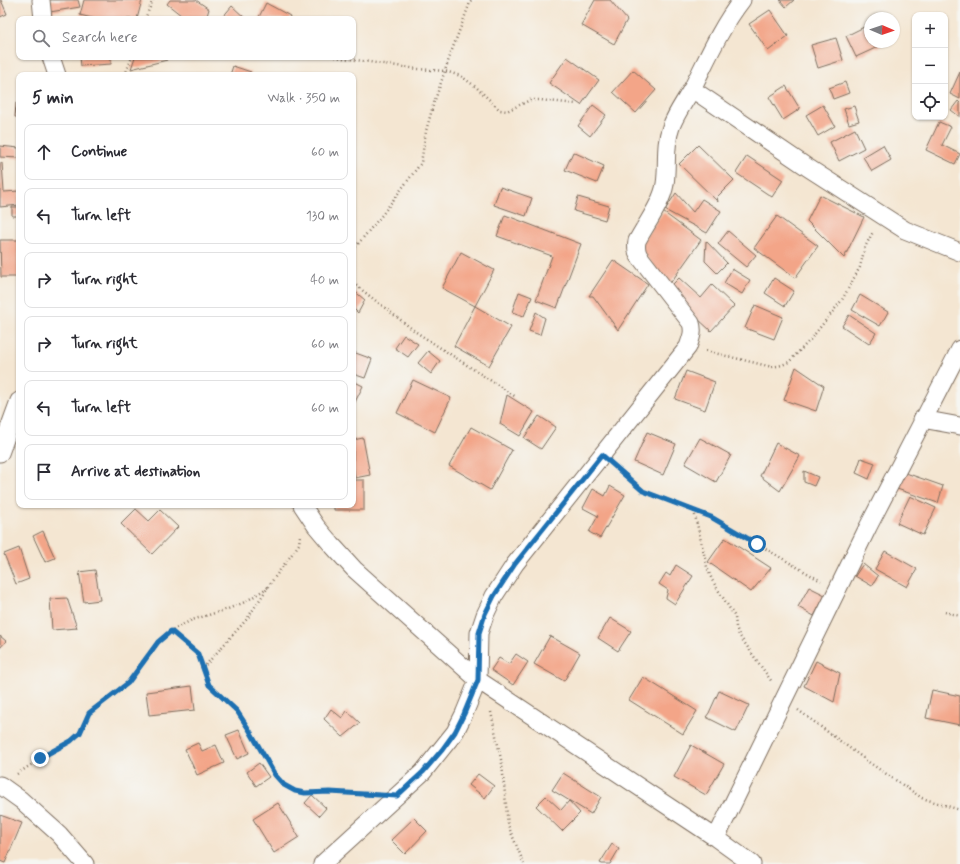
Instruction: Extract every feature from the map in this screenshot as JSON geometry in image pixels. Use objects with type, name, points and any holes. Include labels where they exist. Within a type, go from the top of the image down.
[{"type":"street","points":[[41,0],[43,16]]},
{"type":"street","points":[[322,864],[423,772],[455,732],[482,683],[479,633],[485,614],[494,596],[515,564],[688,347],[693,334],[691,323],[639,256],[636,246],[637,241],[662,196],[665,184],[668,137],[671,126],[692,89],[720,32],[742,0]]},
{"type":"street","points":[[52,60],[56,72]]},
{"type":"street","points":[[692,89],[807,167],[905,230],[960,252]]},
{"type":"street","points":[[716,838],[783,699],[922,419],[960,349]]},
{"type":"street","points":[[0,453],[16,409]]},
{"type":"street","points":[[922,419],[960,426]]},
{"type":"street","points":[[304,508],[324,536],[354,569],[482,683],[716,838],[752,864]]},
{"type":"street","points":[[0,786],[21,800],[59,834],[85,864]]},
{"type":"path","points":[[146,16],[153,0]]},
{"type":"path","points":[[356,246],[382,215],[421,163],[426,131],[445,71],[471,0]]},
{"type":"path","points":[[126,72],[131,60]]},
{"type":"path","points":[[356,60],[418,69],[445,71],[461,76],[476,87],[500,110],[507,111],[530,100],[576,104]]},
{"type":"path","points":[[688,347],[772,368],[789,362],[810,340],[842,300],[860,267],[865,247],[882,215]]},
{"type":"path","points":[[356,285],[416,332],[516,397]]},
{"type":"path","points":[[602,455],[643,491],[711,517],[837,590]]},
{"type":"path","points":[[202,669],[247,619],[299,544],[303,508]]},
{"type":"path","points":[[694,510],[707,567],[712,580],[735,617],[739,635],[783,699],[870,763],[922,798],[960,810]]},
{"type":"path","points":[[0,786],[40,758],[71,741],[80,733],[89,713],[128,683],[158,642],[171,631],[192,620],[245,602],[270,586]]},
{"type":"path","points":[[944,612],[960,616]]},
{"type":"path","points":[[171,631],[198,654],[202,669],[209,685],[237,711],[275,775],[284,785],[295,791],[305,793],[330,792],[397,796]]},
{"type":"path","points":[[482,683],[502,764],[508,825],[524,864]]},
{"type":"building","points":[[1,0],[7,14],[0,17],[0,1]]},
{"type":"building","points":[[48,0],[78,0],[80,7],[50,12]]},
{"type":"building","points":[[84,0],[142,0],[138,16],[80,15]]},
{"type":"building","points":[[170,0],[196,0],[209,9],[207,16],[182,16],[167,4]]},
{"type":"building","points":[[595,0],[610,0],[627,20],[614,44],[581,25]]},
{"type":"building","points":[[780,0],[794,0],[786,7]]},
{"type":"building","points":[[266,3],[290,16],[260,16]]},
{"type":"building","points":[[232,6],[243,16],[224,16]]},
{"type":"building","points":[[770,10],[788,36],[768,51],[749,24]]},
{"type":"building","points":[[864,27],[864,48],[876,48],[856,57],[846,36]]},
{"type":"building","points":[[836,38],[843,60],[818,68],[811,45]]},
{"type":"building","points":[[567,57],[599,80],[581,105],[549,83]]},
{"type":"building","points":[[80,60],[111,60],[111,64],[81,66]]},
{"type":"building","points":[[134,60],[167,60],[131,69]]},
{"type":"building","points":[[233,66],[251,72],[231,72]]},
{"type":"building","points":[[633,70],[656,90],[636,113],[613,92]]},
{"type":"building","points":[[960,72],[960,99],[950,94]]},
{"type":"building","points":[[845,82],[849,93],[833,99],[829,88]]},
{"type":"building","points":[[786,86],[800,109],[783,120],[769,97]]},
{"type":"building","points":[[958,101],[960,103],[960,117],[951,110]]},
{"type":"building","points":[[593,105],[606,115],[590,136],[578,126]]},
{"type":"building","points":[[823,105],[835,126],[818,136],[806,115]]},
{"type":"building","points":[[854,106],[859,121],[849,124],[844,109]]},
{"type":"building","points":[[939,122],[951,127],[942,145],[960,154],[955,164],[926,150]]},
{"type":"building","points":[[855,129],[864,148],[839,161],[830,142]]},
{"type":"building","points":[[698,145],[734,180],[717,197],[718,202],[679,164]]},
{"type":"building","points":[[883,145],[891,160],[872,171],[863,157]]},
{"type":"building","points":[[0,146],[16,148],[16,158],[0,157]]},
{"type":"building","points":[[573,152],[604,166],[597,183],[565,170]]},
{"type":"building","points":[[747,156],[783,180],[772,197],[736,173]]},
{"type":"building","points":[[0,163],[2,163],[4,192],[16,191],[16,205],[0,207]]},
{"type":"building","points":[[500,187],[532,198],[526,216],[494,205]]},
{"type":"building","points":[[676,193],[693,212],[702,199],[721,211],[707,233],[665,210]]},
{"type":"building","points":[[820,195],[864,217],[844,258],[807,221]]},
{"type":"building","points":[[578,197],[609,206],[605,220],[574,211]]},
{"type":"building","points":[[12,207],[16,207],[16,216],[12,216]]},
{"type":"building","points":[[663,212],[701,240],[669,285],[638,247]]},
{"type":"building","points":[[505,215],[581,244],[557,308],[536,300],[552,256],[497,236]]},
{"type":"building","points":[[777,216],[818,246],[795,278],[754,248]]},
{"type":"building","points":[[728,231],[756,255],[746,267],[718,244]]},
{"type":"building","points":[[0,240],[16,240],[16,277],[1,277]]},
{"type":"building","points":[[706,241],[727,263],[717,273],[705,261]]},
{"type":"building","points":[[461,252],[494,270],[475,306],[442,288]]},
{"type":"building","points":[[613,260],[648,284],[618,330],[593,296],[589,296]]},
{"type":"building","points":[[732,269],[750,280],[742,294],[724,283]]},
{"type":"building","points":[[679,278],[701,298],[712,285],[734,306],[711,331],[667,290]]},
{"type":"building","points":[[774,278],[794,291],[785,306],[765,293]]},
{"type":"building","points":[[356,292],[365,300],[358,313],[356,311]]},
{"type":"building","points":[[519,292],[532,297],[524,316],[512,312]]},
{"type":"building","points":[[860,295],[888,312],[880,326],[852,310]]},
{"type":"building","points":[[755,305],[783,317],[774,339],[745,328]]},
{"type":"building","points":[[475,306],[511,327],[489,366],[454,346]]},
{"type":"building","points":[[536,312],[545,318],[540,335],[529,331]]},
{"type":"building","points":[[849,315],[876,333],[869,344],[842,326]]},
{"type":"building","points":[[404,335],[418,344],[408,357],[395,348]]},
{"type":"building","points":[[428,351],[440,361],[431,374],[418,363]]},
{"type":"building","points":[[356,353],[372,359],[365,378],[356,375]]},
{"type":"building","points":[[796,367],[824,386],[816,411],[784,400]]},
{"type":"building","points":[[686,371],[715,382],[705,410],[675,399]]},
{"type":"building","points":[[413,380],[451,398],[435,432],[397,413]]},
{"type":"building","points":[[356,382],[363,386],[356,400]]},
{"type":"building","points":[[507,395],[534,412],[520,436],[500,424]]},
{"type":"building","points":[[539,416],[556,427],[541,449],[524,438]]},
{"type":"building","points":[[471,427],[512,450],[490,490],[449,466]]},
{"type":"building","points":[[647,432],[676,444],[663,475],[634,462]]},
{"type":"building","points":[[363,438],[370,475],[356,478],[356,439]]},
{"type":"building","points":[[700,438],[731,455],[716,482],[685,464]]},
{"type":"building","points":[[776,443],[800,456],[780,491],[760,476]]},
{"type":"building","points":[[861,458],[875,463],[869,479],[856,473]]},
{"type":"building","points":[[804,471],[818,477],[814,486],[804,482]]},
{"type":"building","points":[[903,472],[943,486],[938,503],[897,489]]},
{"type":"building","points":[[356,480],[364,480],[364,510],[334,510],[334,508],[356,508]]},
{"type":"building","points":[[610,486],[625,495],[600,538],[589,532],[598,516],[583,508],[593,489],[605,496]]},
{"type":"building","points":[[910,496],[936,508],[923,535],[897,523]]},
{"type":"building","points":[[136,509],[149,521],[160,510],[178,527],[152,554],[121,524]]},
{"type":"building","points":[[43,531],[55,558],[45,562],[33,536]]},
{"type":"building","points":[[725,538],[771,568],[751,592],[708,562]]},
{"type":"building","points":[[19,548],[29,579],[16,584],[4,554]]},
{"type":"building","points":[[885,551],[917,569],[907,587],[875,569]]},
{"type":"building","points":[[863,564],[878,576],[872,586],[855,576]]},
{"type":"building","points":[[676,565],[693,576],[675,604],[666,598],[668,590],[659,584],[666,573],[670,576]]},
{"type":"building","points":[[95,570],[100,600],[84,602],[79,572]]},
{"type":"building","points":[[809,587],[825,595],[814,616],[798,607]]},
{"type":"building","points":[[67,598],[77,628],[52,630],[50,599]]},
{"type":"building","points":[[610,618],[631,631],[618,651],[598,638]]},
{"type":"building","points":[[0,636],[6,641],[0,648]]},
{"type":"building","points":[[550,636],[580,653],[564,681],[534,664]]},
{"type":"building","points":[[516,654],[528,662],[513,685],[491,670],[499,658],[509,664]]},
{"type":"building","points":[[816,661],[840,673],[834,702],[804,686]]},
{"type":"building","points":[[643,677],[697,711],[683,734],[629,700]]},
{"type":"building","points":[[192,686],[195,710],[149,715],[146,692]]},
{"type":"building","points":[[932,690],[960,696],[960,725],[926,718]]},
{"type":"building","points":[[719,691],[749,705],[736,732],[706,717]]},
{"type":"building","points":[[331,709],[342,718],[347,711],[360,723],[343,737],[324,719]]},
{"type":"building","points":[[239,730],[249,753],[237,759],[226,735]]},
{"type":"building","points":[[198,743],[202,751],[216,745],[224,763],[197,775],[185,749]]},
{"type":"building","points":[[691,745],[724,764],[706,795],[674,777]]},
{"type":"building","points":[[259,763],[269,777],[256,786],[247,772]]},
{"type":"building","points":[[563,773],[601,797],[591,814],[552,790]]},
{"type":"building","points":[[478,774],[494,786],[485,798],[469,785]]},
{"type":"building","points":[[312,795],[326,808],[319,816],[305,803]]},
{"type":"building","points":[[546,796],[561,810],[569,801],[580,813],[562,831],[536,806]]},
{"type":"building","points":[[278,803],[299,837],[274,853],[253,819]]},
{"type":"building","points":[[0,815],[22,823],[5,863],[0,861]]},
{"type":"building","points":[[414,818],[427,831],[405,854],[391,840]]},
{"type":"building","points":[[612,844],[619,849],[610,864],[600,863]]},
{"type":"route","points":[[40,758],[71,741],[80,733],[89,713],[128,683],[158,642],[171,631],[192,647],[198,654],[201,659],[202,669],[209,685],[237,711],[275,775],[284,785],[295,791],[305,793],[330,792],[397,796],[423,772],[442,750],[455,732],[464,714],[478,680],[479,633],[485,614],[494,596],[515,564],[602,455],[643,491],[711,517],[757,544]]}]
